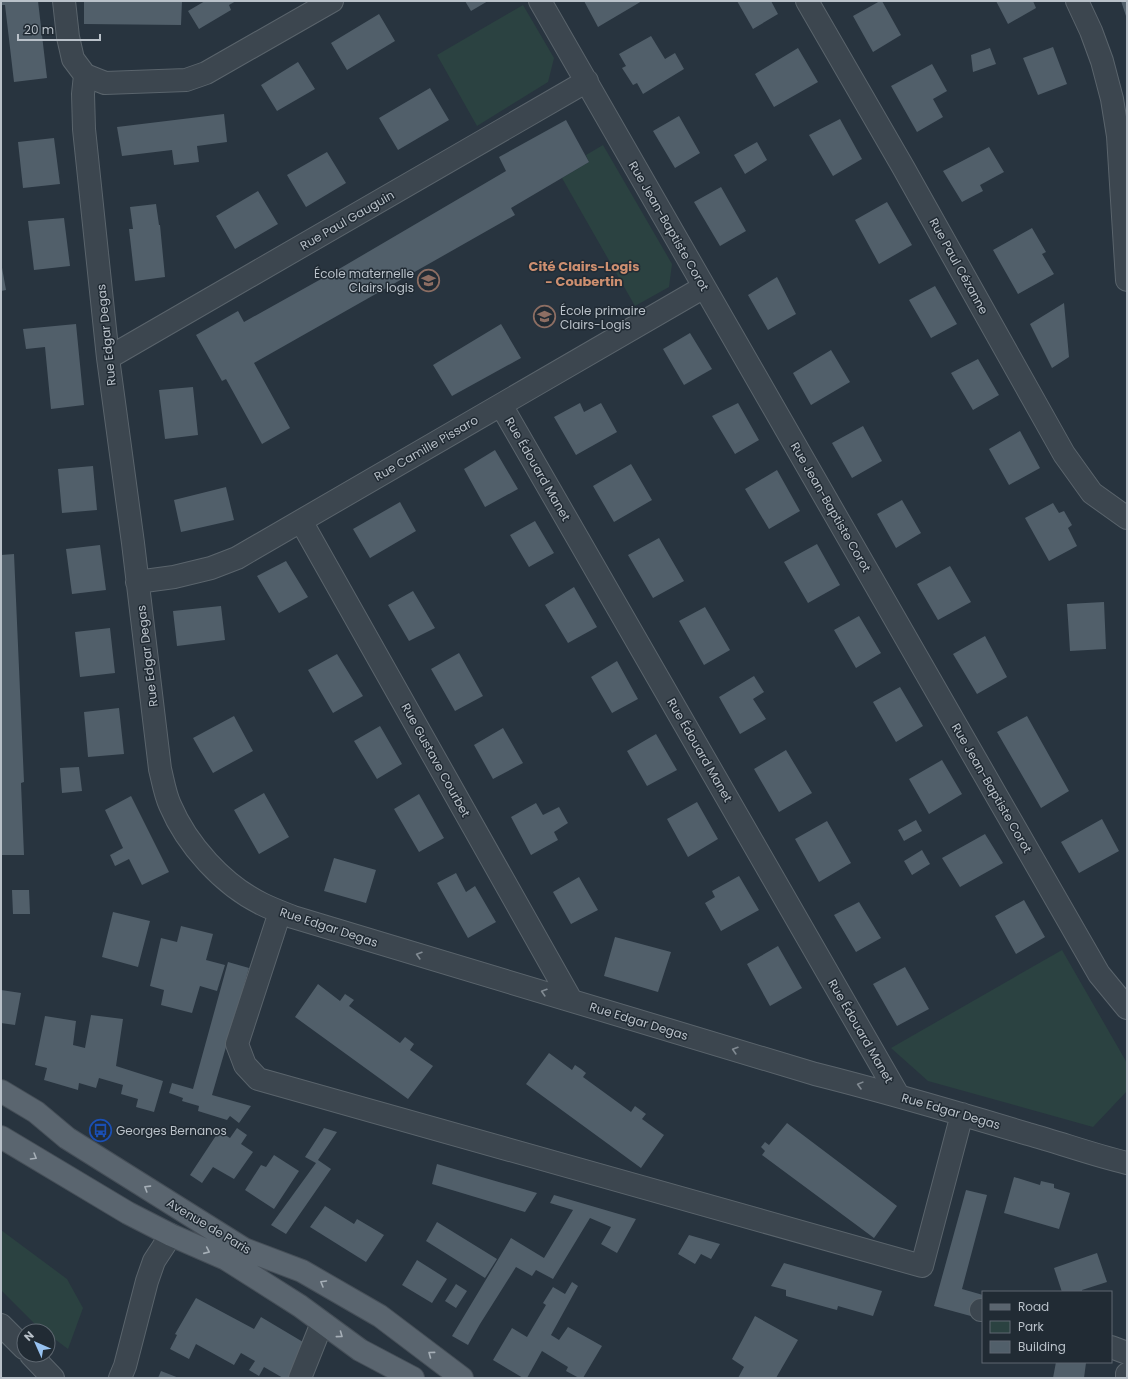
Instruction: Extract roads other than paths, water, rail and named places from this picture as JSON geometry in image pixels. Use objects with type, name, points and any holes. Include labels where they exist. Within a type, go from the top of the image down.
[{"type":"main road","name":"Avenue de Paris","points":[[3,1093],[36,1112],[67,1138],[244,1249],[302,1272],[380,1316],[462,1378]]},
{"type":"main road","name":"Avenue de Paris","points":[[1,1138],[128,1213],[171,1235],[226,1260],[300,1306],[360,1350],[413,1378]]},
{"type":"street","points":[[64,1],[68,37],[73,59],[85,76],[105,83],[186,80],[206,73],[332,1]]},
{"type":"street","name":"Rue Jean-Baptiste Corot","points":[[540,1],[1099,974],[1127,1008]]},
{"type":"street","name":"Rue Paul Cézanne","points":[[807,1],[903,167],[1064,454],[1092,493],[1127,518]]},
{"type":"street","points":[[1077,1],[1091,30],[1102,61],[1112,99],[1118,136],[1127,280]]},
{"type":"street","name":"Rue Edgar Degas","points":[[85,76],[83,94],[84,129],[108,358],[138,582],[160,769],[169,804],[186,834],[208,863],[236,888],[261,904],[293,917],[815,1074],[898,1095],[1100,1157],[1127,1163]]},
{"type":"street","name":"Rue Paul Gauguin","points":[[108,358],[587,82]]},
{"type":"street","name":"Rue Camille Pissaro","points":[[138,582],[174,577],[212,568],[237,558],[704,287]]},
{"type":"street","name":"Rue Édouard Manet","points":[[501,405],[898,1095]]},
{"type":"street","name":"Rue Gustave Courbet","points":[[301,521],[570,1000]]},
{"type":"street","points":[[280,912],[237,1044],[245,1065],[258,1079],[922,1266],[962,1114]]},
{"type":"street","points":[[120,1378],[125,1366],[147,1281],[154,1261],[171,1235]]},
{"type":"street","points":[[300,1378],[322,1323]]},
{"type":"street","points":[[1,1325],[16,1340]]},
{"type":"street","points":[[1112,1348],[1127,1353]]},
{"type":"street","points":[[39,1363],[53,1378]]},
{"type":"place","name":"École maternelle Clairs logis","points":[[429,280]]},
{"type":"place","name":"École primaire Clairs-Logis","points":[[545,317]]},
{"type":"place","name":"Georges Bernanos","points":[[101,1130]]},
{"type":"district","name":"Cité Clairs-Logis - Coubertin","points":[[584,274]]}]
